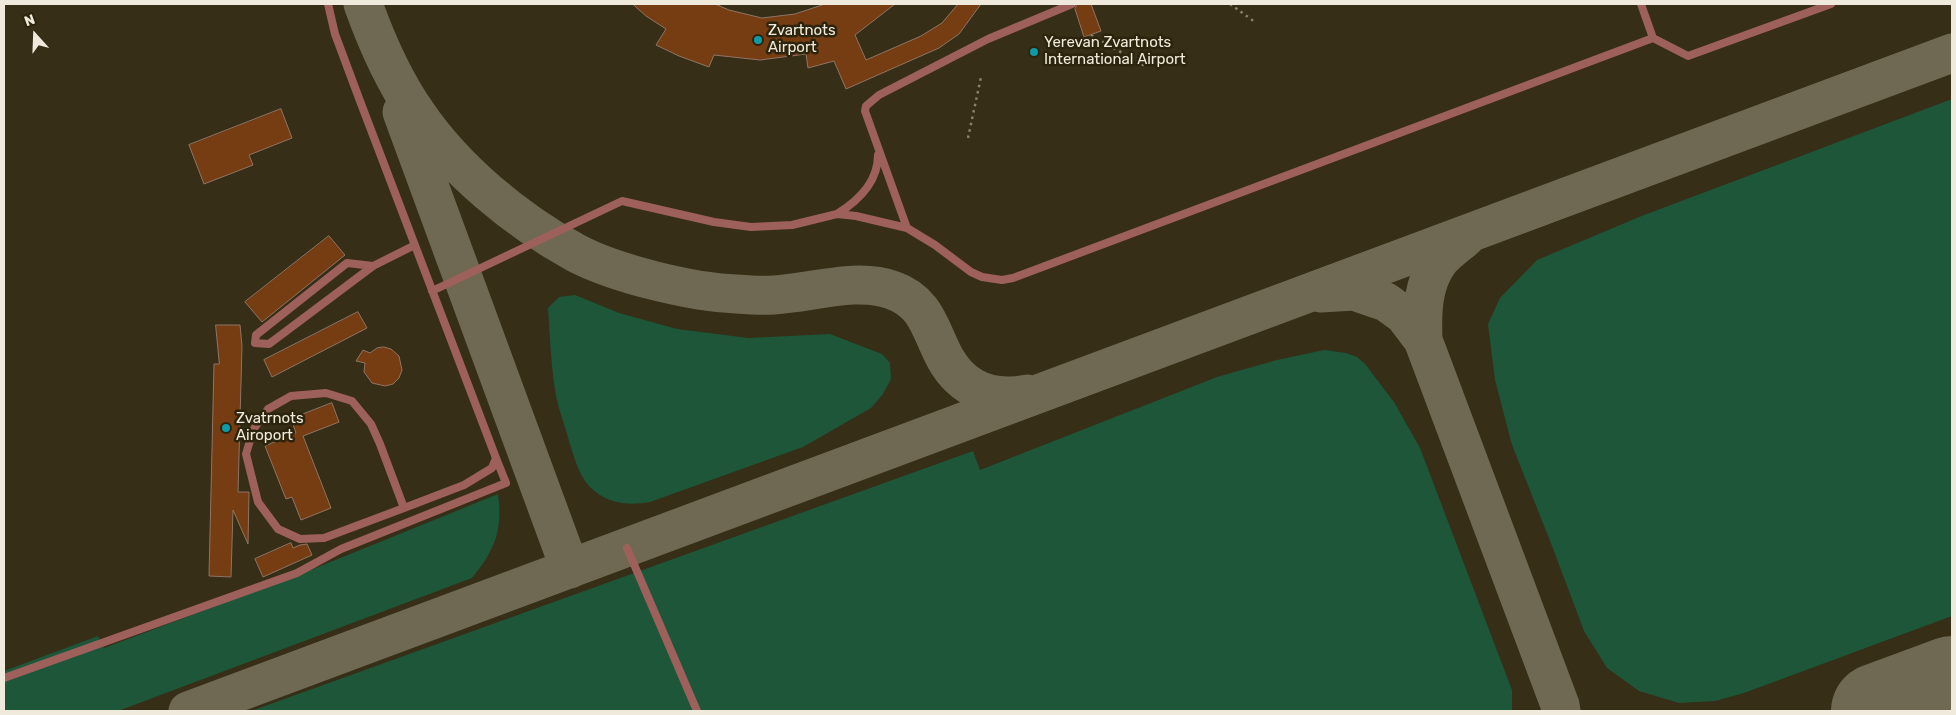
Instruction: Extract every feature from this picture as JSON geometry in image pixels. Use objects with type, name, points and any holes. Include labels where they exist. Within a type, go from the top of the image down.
[{"type":"lane","points":[[4,678],[297,573],[342,550],[506,483],[338,42],[328,4]]},
{"type":"lane","points":[[907,228],[865,112],[870,100],[988,40],[1072,4]]},
{"type":"lane","points":[[1641,4],[1653,38],[1688,56],[1831,4]]},
{"type":"lane","points":[[837,214],[856,216],[907,228],[935,244],[971,272],[982,277],[1002,280],[1013,278],[1653,38]]},
{"type":"lane","points":[[432,291],[622,201],[714,222],[751,227],[792,225],[837,214],[854,204],[866,188],[875,173],[878,149]]},
{"type":"lane","points":[[372,266],[347,263],[256,335],[255,343],[270,344],[372,266],[415,244]]},
{"type":"lane","points":[[404,508],[380,444],[370,424],[352,401],[326,393],[291,396],[268,409],[253,430],[246,454],[258,502],[278,529],[300,540],[324,538],[404,508],[464,485],[492,468],[496,458]]},
{"type":"lane","points":[[627,548],[697,711]]},
{"type":"path","points":[[1230,4],[1255,22]]},
{"type":"path","points":[[1091,35],[1145,66]]},
{"type":"path","points":[[968,138],[980,77]]},
{"type":"green space","points":[[1952,99],[1952,616],[1744,693],[1715,701],[1679,703],[1639,691],[1607,668],[1584,631],[1512,445],[1495,380],[1488,324],[1500,298],[1537,260],[1639,217]]},
{"type":"green space","points":[[575,295],[619,313],[677,329],[748,338],[830,334],[882,354],[890,363],[891,379],[883,394],[871,408],[803,447],[650,502],[634,504],[610,500],[589,486],[582,476],[556,396],[548,308],[559,297]]},
{"type":"green space","points":[[1324,350],[1346,353],[1357,357],[1365,364],[1394,402],[1420,448],[1512,690],[1512,711],[251,711],[973,451],[980,470],[1217,377],[1277,360]]},
{"type":"green space","points":[[498,494],[499,518],[496,539],[492,549],[472,578],[118,711],[4,711],[4,671],[98,636],[104,648],[301,574]]},
{"type":"building","name":"Zvartnots Airport","points":[[633,4],[715,4],[729,10],[762,18],[795,14],[825,4],[895,4],[855,35],[866,60],[921,36],[942,23],[958,4],[981,4],[959,34],[939,48],[846,89],[834,61],[808,68],[806,54],[760,60],[714,55],[709,67],[679,56],[656,45],[666,29],[646,16]]},
{"type":"building","points":[[1078,4],[1091,4],[1101,31],[1084,37],[1075,9]]},
{"type":"building","points":[[281,109],[292,138],[249,155],[253,165],[204,184],[189,145]]},
{"type":"building","points":[[329,236],[345,255],[262,322],[245,302]]},
{"type":"building","points":[[358,312],[367,328],[272,377],[264,360]]},
{"type":"building","name":"Zvatrnots Airoport","points":[[216,325],[240,325],[242,346],[238,492],[249,492],[248,544],[233,510],[231,577],[209,576],[214,364],[219,364]]},
{"type":"building","points":[[377,348],[391,349],[399,356],[402,370],[399,378],[393,384],[385,386],[372,383],[364,372],[365,363],[356,361],[363,350],[370,353]]},
{"type":"building","points":[[332,403],[339,422],[303,436],[331,508],[301,520],[292,497],[286,499],[265,446],[296,433],[291,419]]},
{"type":"building","points":[[291,543],[293,548],[307,544],[312,555],[263,577],[255,559]]},
{"type":"taxiway","points":[[363,4],[393,75],[408,101],[432,135],[468,174],[489,193],[532,226],[576,253],[632,275],[676,286],[718,293],[751,295],[788,294],[849,285],[878,286],[892,290],[904,295],[920,309],[952,369],[969,385],[990,394],[1002,396],[1027,394]]},
{"type":"taxiway","points":[[188,711],[1952,53]]},
{"type":"taxiway","points":[[402,112],[570,569]]},
{"type":"taxiway","points":[[1321,293],[1354,291],[1386,302],[1404,315],[1423,340],[1424,298],[1430,278],[1440,260],[1466,237]]},
{"type":"taxiway","points":[[1423,340],[1561,711]]},
{"type":"runway","points":[[1879,711],[1952,684]]},
{"type":"place","name":"Zvartnots Airport","points":[[758,40]]},
{"type":"place","name":"Yerevan Zvartnots International Airport","points":[[1034,52]]},
{"type":"place","name":"Zvatrnots Airoport","points":[[226,428]]}]
